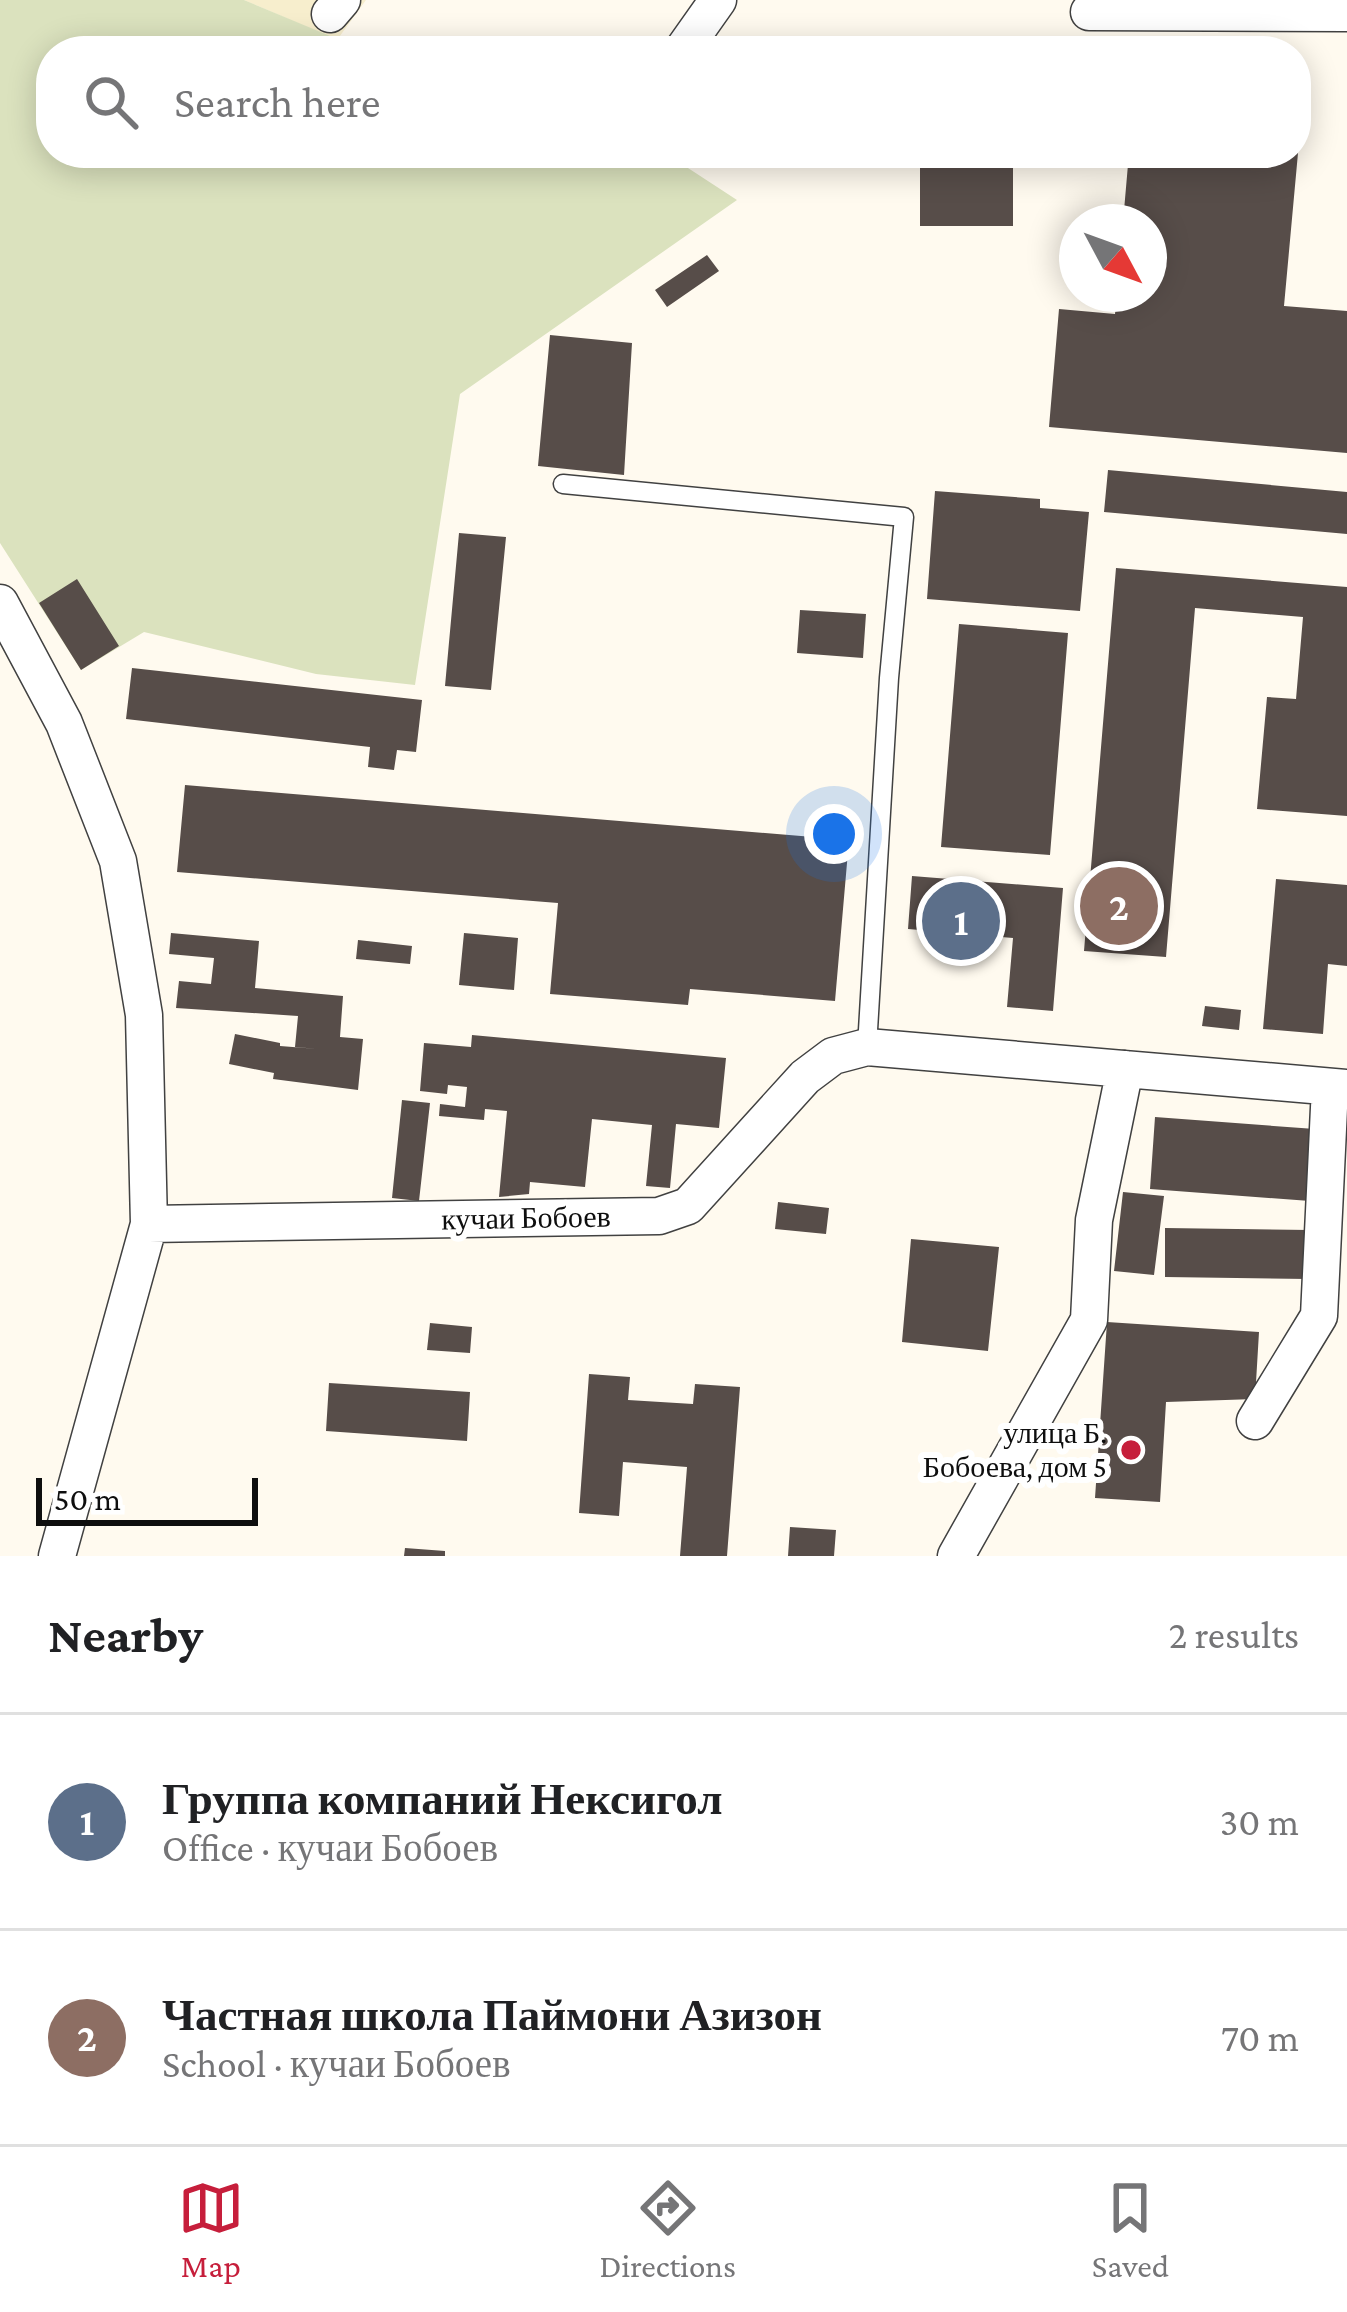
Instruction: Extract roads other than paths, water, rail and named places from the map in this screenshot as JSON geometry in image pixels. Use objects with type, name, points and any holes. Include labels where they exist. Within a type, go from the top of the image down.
[{"type":"street","points":[[693,36],[718,0]]},
{"type":"street","points":[[1089,13],[1347,13]]},
{"type":"street","points":[[0,603],[64,723],[118,861],[144,1015],[149,1224],[57,1556]]},
{"type":"street","name":"кучаи Бобоев","points":[[149,1224],[659,1216],[688,1206],[708,1187],[805,1077],[833,1056],[867,1047],[1339,1088]]},
{"type":"street","points":[[956,1556],[1089,1320],[1094,1220],[1125,1069]]},
{"type":"street","points":[[1255,1421],[1319,1316],[1339,1088]]},
{"type":"lane","points":[[563,484],[904,517],[889,678],[867,1047]]},
{"type":"place","name":"Частная школа Паймони Азизон","points":[[1119,906]]},
{"type":"place","name":"Группа компаний Нексигол","points":[[961,921]]},
{"type":"place","name":"улица Б. Бобоева, дом 5","points":[[1131,1450]]}]
